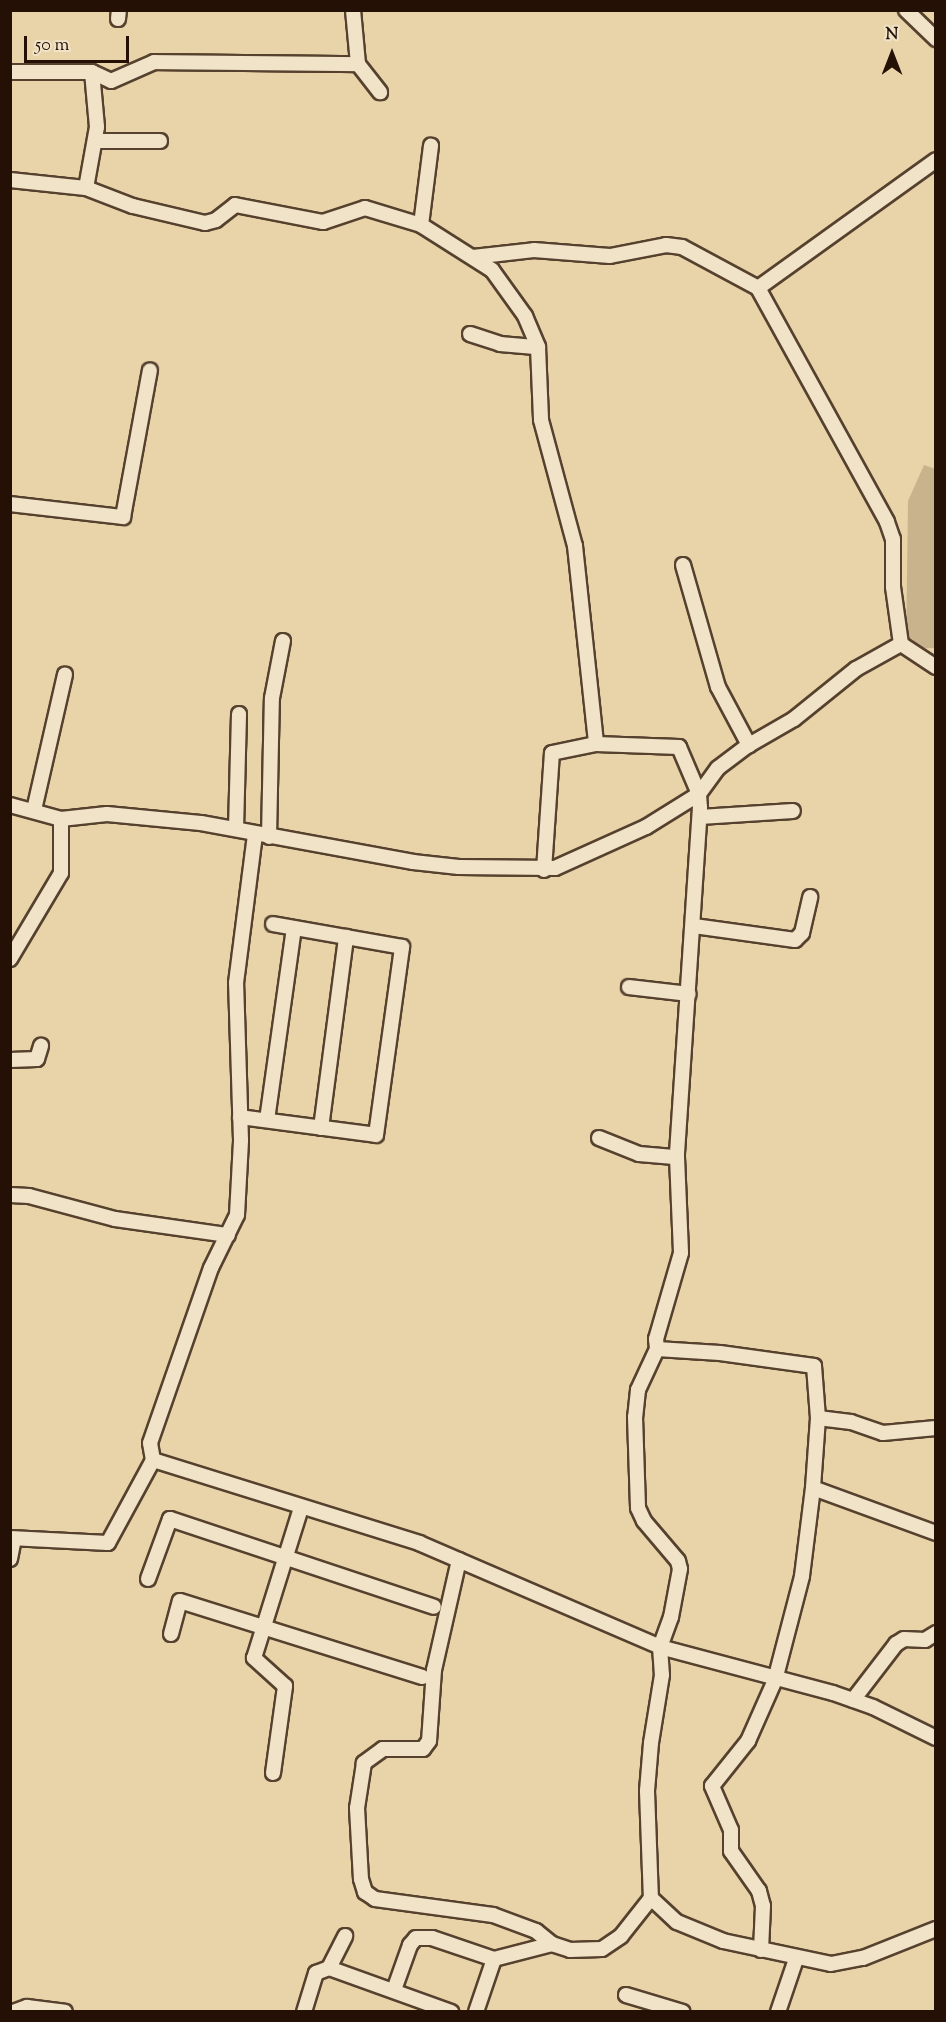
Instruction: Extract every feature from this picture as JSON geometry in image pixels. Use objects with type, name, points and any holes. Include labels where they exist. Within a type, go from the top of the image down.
[{"type":"street","points":[[353,10],[358,64],[380,92]]},
{"type":"street","points":[[906,10],[936,39]]},
{"type":"street","points":[[10,72],[92,72],[111,81],[154,62],[358,64]]},
{"type":"street","points":[[86,188],[96,141],[92,72]]},
{"type":"street","points":[[96,141],[159,141]]},
{"type":"street","points":[[421,225],[431,146]]},
{"type":"street","points":[[758,288],[936,160]]},
{"type":"street","points":[[10,180],[86,188],[133,206],[205,224],[216,220],[230,207],[240,205],[322,222],[365,208],[421,225],[473,257],[504,281],[525,315],[538,347],[542,420],[575,546],[596,744]]},
{"type":"street","points":[[473,257],[534,250],[610,256],[666,245],[682,247],[758,288],[887,522],[894,548],[892,587],[901,644],[936,667]]},
{"type":"street","points":[[470,334],[500,344],[538,347]]},
{"type":"street","points":[[10,504],[123,517],[150,370]]},
{"type":"street","points":[[683,565],[718,687],[748,745]]},
{"type":"street","points":[[10,1559],[12,1539],[108,1544],[153,1460],[150,1443],[211,1268],[237,1215],[240,1192],[240,1117],[236,983],[262,836],[272,698],[283,641]]},
{"type":"street","points":[[10,805],[61,819],[127,815],[236,829],[262,836],[413,862],[544,870],[566,865],[615,842],[699,794],[718,768],[748,745],[794,719],[856,669],[901,644]]},
{"type":"street","points":[[34,810],[65,675]]},
{"type":"street","points":[[236,829],[239,714]]},
{"type":"street","points":[[459,1560],[434,1671],[429,1741],[423,1749],[383,1749],[364,1763],[357,1808],[361,1879],[365,1892],[375,1899],[492,1915],[536,1931],[552,1944],[570,1950],[602,1949],[621,1936],[651,1898],[647,1791],[662,1675],[660,1647],[671,1617],[680,1569],[678,1561],[644,1521],[638,1508],[635,1417],[638,1390],[657,1349],[656,1340],[681,1253],[677,1157],[700,817],[699,794],[676,744],[596,744],[552,753],[544,870]]},
{"type":"street","points":[[700,817],[764,816],[793,811]]},
{"type":"street","points":[[10,959],[61,873],[61,819]]},
{"type":"street","points":[[694,926],[795,940],[802,933],[810,897]]},
{"type":"street","points":[[240,1117],[376,1136],[402,947],[273,924]]},
{"type":"street","points":[[267,1120],[294,928]]},
{"type":"street","points":[[321,1128],[346,938]]},
{"type":"street","points":[[629,987],[689,994]]},
{"type":"street","points":[[10,1060],[37,1059],[40,1046]]},
{"type":"street","points":[[599,1138],[639,1154],[677,1157]]},
{"type":"street","points":[[10,1195],[29,1196],[116,1219],[228,1235]]},
{"type":"street","points":[[657,1349],[810,1364],[817,1371],[818,1418],[813,1488],[802,1576],[775,1680],[748,1741],[712,1786],[731,1830],[731,1851],[759,1891],[763,1906],[761,1950]]},
{"type":"street","points":[[818,1418],[851,1422],[884,1433],[936,1428]]},
{"type":"street","points":[[153,1460],[459,1560],[660,1647],[853,1700],[936,1738]]},
{"type":"street","points":[[813,1488],[936,1533]]},
{"type":"street","points":[[273,1773],[285,1686],[254,1658],[302,1508]]},
{"type":"street","points":[[148,1579],[170,1519],[434,1606]]},
{"type":"street","points":[[171,1634],[180,1601],[422,1677]]},
{"type":"street","points":[[853,1700],[896,1644],[904,1639],[925,1640],[936,1633]]},
{"type":"street","points":[[651,1898],[677,1922],[761,1950],[796,1959],[831,1964],[863,1958],[936,1929]]},
{"type":"street","points":[[329,1968],[345,1936]]},
{"type":"street","points":[[394,1990],[416,1938],[432,1938],[494,1959],[552,1944]]},
{"type":"street","points":[[476,2012],[494,1959]]},
{"type":"street","points":[[778,2012],[796,1959]]},
{"type":"street","points":[[304,2012],[316,1973],[329,1968],[451,2012]]},
{"type":"street","points":[[626,1995],[663,2009],[682,2012]]},
{"type":"street","points":[[13,2012],[27,2007],[64,2012]]},
{"type":"shaded area","points":[[924,465],[935,469],[935,648],[906,649],[908,501]]}]
